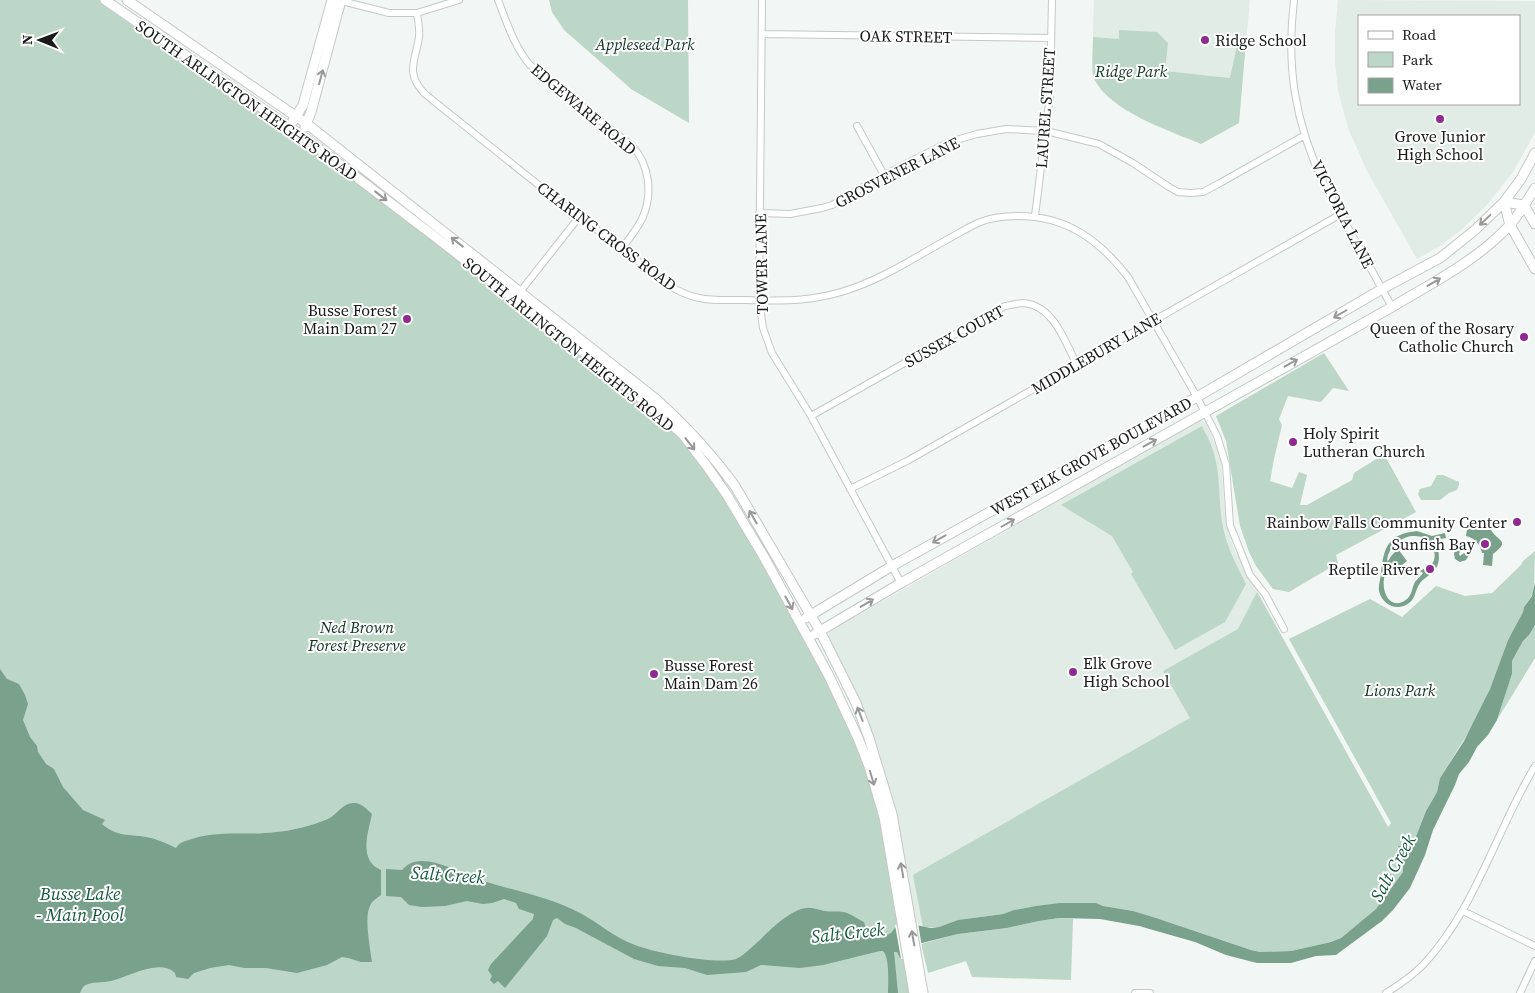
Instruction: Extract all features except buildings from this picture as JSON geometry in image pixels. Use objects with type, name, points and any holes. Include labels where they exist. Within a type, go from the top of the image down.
[{"type":"main road","name":"SOUTH ARLINGTON HEIGHTS ROAD","points":[[105,0],[301,134],[622,382],[682,435],[727,495],[764,557],[843,705],[869,766],[884,817],[906,919]]},
{"type":"main road","name":"SOUTH ARLINGTON HEIGHTS ROAD","points":[[127,0],[307,124],[656,398],[708,450],[735,486],[811,614],[856,703],[872,747],[892,814],[912,957],[914,993]]},
{"type":"main road","points":[[290,126],[303,105],[338,0]]},
{"type":"main road","points":[[301,134],[307,124],[338,0]]},
{"type":"main road","name":"WEST ELK GROVE BOULEVARD","points":[[800,622],[892,566],[1197,397],[1382,289],[1440,258],[1475,230],[1504,202],[1521,179],[1535,153]]},
{"type":"main road","name":"WEST ELK GROVE BOULEVARD","points":[[808,638],[901,583],[1392,307],[1469,260],[1485,249],[1510,225],[1535,188]]},
{"type":"main road","points":[[1535,224],[1524,205],[1504,202],[1510,225],[1535,269]]},
{"type":"main road","name":"SOUTH ARLINGTON HEIGHTS ROAD","points":[[912,957],[923,993]]},
{"type":"street","points":[[338,0],[389,13],[417,13],[459,0]]},
{"type":"street","name":"EDGEWARE ROAD","points":[[498,0],[516,45],[530,65],[632,146],[643,160],[647,177],[646,210],[638,226],[622,248]]},
{"type":"street","name":"TOWER LANE","points":[[762,0],[759,300],[763,328],[772,353],[811,416],[901,583]]},
{"type":"street","name":"LAUREL STREET","points":[[1035,216],[1050,95],[1052,0]]},
{"type":"street","name":"VICTORIA LANE","points":[[1294,0],[1290,47],[1292,79],[1304,135],[1316,167],[1392,307]]},
{"type":"street","name":"CHARING CROSS ROAD","points":[[417,13],[420,30],[412,68],[415,81],[420,90],[579,217],[669,284],[690,295],[710,300],[808,300],[841,293],[871,281],[978,223],[1000,217],[1035,216],[1067,225],[1092,240],[1117,263],[1128,277],[1154,320],[1217,436],[1226,464],[1230,525],[1250,575],[1265,594],[1284,628]]},
{"type":"street","name":"OAK STREET","points":[[762,34],[1051,38]]},
{"type":"street","points":[[856,126],[884,175]]},
{"type":"street","name":"GROSVENER LANE","points":[[759,213],[790,214],[832,205],[884,175],[949,142],[977,134],[1006,129],[1046,131],[1099,144],[1133,163],[1169,188],[1178,192],[1190,193],[1203,192],[1220,184],[1304,135]]},
{"type":"street","name":"MIDDLEBURY LANE","points":[[850,489],[907,461],[1341,214]]},
{"type":"street","points":[[520,292],[579,217]]},
{"type":"street","name":"SUSSEX COURT","points":[[811,416],[1005,306],[1024,303],[1040,307],[1052,318],[1077,365]]},
{"type":"street","points":[[1386,993],[1422,966],[1451,931],[1522,788],[1535,766]]},
{"type":"street","points":[[1462,911],[1535,946]]},
{"type":"street","points":[[1520,993],[1535,961]]},
{"type":"street","points":[[1136,993],[1150,993]]},
{"type":"shaded area","name":"Ridge School","points":[[1094,0],[1250,0],[1246,42],[1238,41],[1231,78],[1164,71],[1168,43],[1120,30],[1119,39],[1093,37]]},
{"type":"shaded area","name":"Grove Junior High School","points":[[1338,0],[1535,1],[1535,131],[1532,138],[1513,172],[1486,206],[1461,230],[1440,246],[1417,259],[1367,171],[1350,133],[1338,91],[1335,60]]},
{"type":"shaded area","name":"Elk Grove High School","points":[[1200,420],[1206,423],[1221,458],[1225,516],[1236,553],[1398,846],[1220,939],[1156,918],[1059,903],[963,920],[931,928],[916,925],[897,820],[878,748],[859,701],[828,639],[829,633]]},
{"type":"green space","name":"Ned Brown Forest Preserve","points":[[0,0],[105,0],[229,84],[667,420],[727,495],[847,713],[884,817],[904,958],[914,993],[0,993]]},
{"type":"green space","name":"Appleseed Park","points":[[549,0],[688,0],[689,123],[631,89],[564,30],[552,12]]},
{"type":"green space","name":"Ridge Park","points":[[1119,30],[1157,32],[1168,43],[1165,71],[1230,78],[1238,41],[1246,42],[1239,123],[1201,144],[1142,119],[1113,101],[1102,91],[1093,76],[1093,37],[1119,39]]},
{"type":"green space","points":[[1324,353],[1349,391],[1333,388],[1321,402],[1288,396],[1279,419],[1282,425],[1270,481],[1292,488],[1299,472],[1307,475],[1300,505],[1307,505],[1352,480],[1354,473],[1384,454],[1416,512],[1336,555],[1338,563],[1289,592],[1273,589],[1256,566],[1249,552],[1240,526],[1226,441],[1216,416]]},
{"type":"green space","points":[[1202,426],[1213,450],[1217,467],[1221,518],[1225,535],[1246,584],[1225,622],[1175,650],[1131,574],[1133,572],[1112,536],[1061,505]]},
{"type":"green space","points":[[1437,475],[1443,475],[1459,482],[1457,490],[1440,500],[1421,500],[1418,494],[1420,489],[1431,486]]},
{"type":"green space","name":"Lions Park","points":[[1535,551],[1534,592],[1524,607],[1508,640],[1476,720],[1440,778],[1437,792],[1426,811],[1413,844],[1406,847],[1397,847],[1403,858],[1403,872],[1376,909],[1341,938],[1291,951],[1260,952],[1133,911],[1096,903],[1059,903],[1036,906],[1003,914],[958,920],[939,927],[923,927],[913,875],[1190,718],[1163,671],[1238,629],[1257,592],[1388,827],[1391,823],[1289,639],[1370,599],[1402,617],[1436,586],[1465,596],[1492,593]]},
{"type":"green space","points":[[1535,625],[1535,658],[1497,720],[1512,674],[1512,661]]},
{"type":"green space","points":[[1059,918],[1073,919],[1071,980],[972,977],[966,961],[928,973],[921,944],[958,934],[1007,928]]},
{"type":"water","name":"Sunfish Bay","points":[[1468,523],[1491,530],[1501,541],[1501,546],[1493,554],[1492,566],[1483,565],[1484,553],[1482,553],[1477,542],[1466,536]]},
{"type":"water","name":"Reptile River","points":[[1417,531],[1432,536],[1445,533],[1446,538],[1436,540],[1439,558],[1435,569],[1420,583],[1411,601],[1405,606],[1395,607],[1383,600],[1379,591],[1382,563],[1389,543],[1400,535]],"holes":[[[1411,536],[1418,536],[1427,540],[1434,550],[1435,558],[1431,565],[1420,571],[1423,573],[1415,582],[1409,597],[1400,603],[1393,603],[1385,593],[1384,578],[1392,564],[1401,566],[1407,561],[1398,549],[1388,561],[1388,555],[1398,541]]]},
{"type":"water","points":[[1456,547],[1461,549],[1460,556],[1464,553],[1469,555],[1466,560],[1460,562],[1455,559]]},
{"type":"water","name":"Salt Creek","points":[[1535,583],[1535,625],[1512,661],[1512,674],[1497,720],[1459,774],[1433,830],[1425,855],[1410,888],[1382,921],[1336,955],[1316,956],[1291,963],[1257,963],[1226,955],[1195,942],[1139,926],[1100,919],[1059,918],[1007,928],[958,934],[914,945],[904,958],[900,958],[897,952],[894,952],[898,993],[888,993],[888,965],[883,951],[823,965],[800,968],[761,965],[746,972],[707,975],[685,968],[658,966],[634,959],[565,924],[557,918],[553,920],[547,936],[505,988],[498,981],[494,984],[490,980],[492,976],[488,970],[491,964],[533,919],[534,914],[519,909],[516,903],[504,899],[483,904],[467,901],[445,906],[422,907],[409,905],[401,897],[386,896],[386,869],[402,870],[412,863],[428,861],[444,865],[485,882],[540,897],[567,907],[635,945],[671,955],[715,960],[739,958],[787,916],[800,909],[809,908],[848,914],[864,922],[867,932],[881,938],[891,933],[895,928],[910,924],[931,928],[958,920],[1003,914],[1036,906],[1059,903],[1096,903],[1133,911],[1260,952],[1291,951],[1331,942],[1341,938],[1376,909],[1403,872],[1403,860],[1398,846],[1406,847],[1413,844],[1426,811],[1437,792],[1440,778],[1464,741],[1490,689],[1508,640],[1524,607],[1532,596]]},
{"type":"water","name":"Busse Lake - Main Pool","points":[[0,669],[7,679],[19,684],[25,695],[28,704],[23,720],[30,737],[46,764],[54,769],[63,787],[83,810],[105,820],[102,824],[118,833],[150,838],[176,848],[183,842],[203,836],[265,833],[302,827],[328,819],[342,807],[353,803],[366,808],[372,814],[367,837],[367,853],[369,860],[381,870],[381,895],[371,904],[368,911],[368,933],[372,962],[361,962],[342,957],[327,965],[297,973],[229,965],[194,973],[188,979],[176,977],[175,973],[161,967],[144,970],[111,981],[87,984],[80,993],[0,993]]},
{"type":"pier","points":[[910,922],[918,923],[922,947],[915,948],[907,958],[901,959],[895,925]]},
{"type":"place","name":"Ridge School","points":[[1205,40]]},
{"type":"place","name":"Grove Junior High School","points":[[1440,119]]},
{"type":"place","name":"Busse Forest Main Dam 27","points":[[407,319]]},
{"type":"place","name":"Queen of the Rosary Catholic Church","points":[[1524,337]]},
{"type":"place","name":"Holy Spirit Lutheran Church","points":[[1293,442]]},
{"type":"place","name":"Rainbow Falls Community Center","points":[[1517,522]]},
{"type":"place","name":"Sunfish Bay","points":[[1485,544]]},
{"type":"place","name":"Reptile River","points":[[1430,569]]},
{"type":"place","name":"Elk Grove High School","points":[[1073,672]]},
{"type":"place","name":"Busse Forest Main Dam 26","points":[[654,674]]}]
